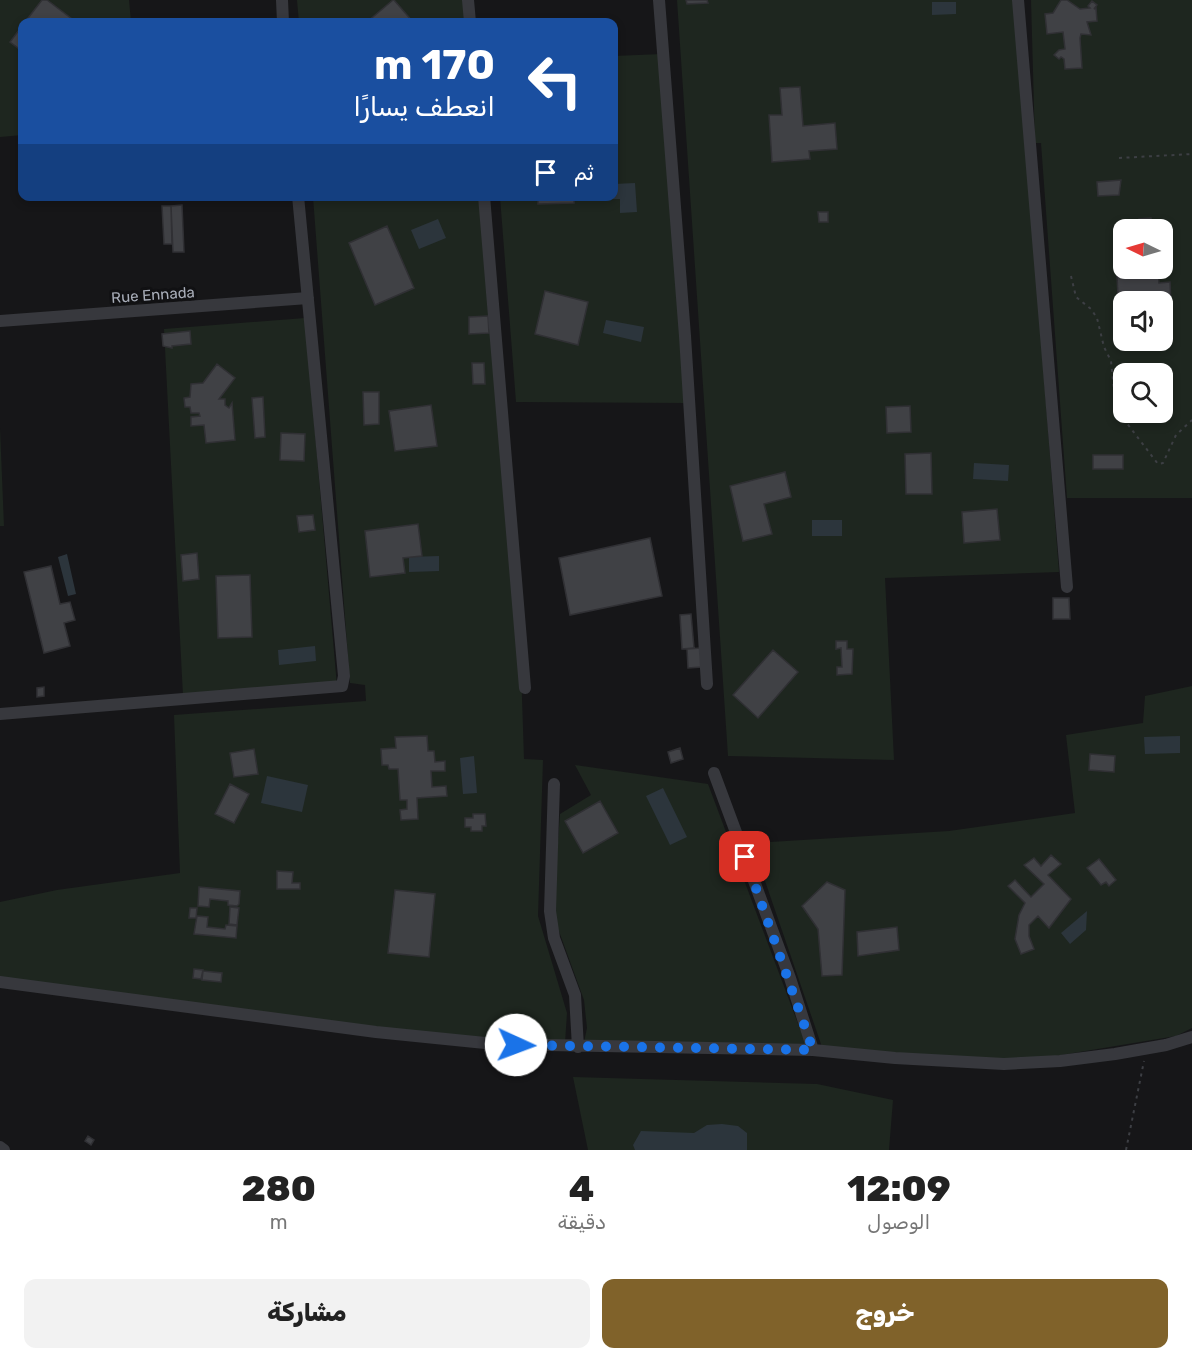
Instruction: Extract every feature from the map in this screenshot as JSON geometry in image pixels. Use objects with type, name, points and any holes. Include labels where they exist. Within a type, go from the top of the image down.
[{"type":"street","points":[[282,0],[284,18]]},
{"type":"street","points":[[468,0],[470,18]]},
{"type":"street","points":[[659,0],[685,336],[707,684]]},
{"type":"street","points":[[1018,0],[1067,587]]},
{"type":"street","points":[[0,714],[342,686],[344,676],[298,201]]},
{"type":"street","points":[[484,201],[525,688]]},
{"type":"street","name":"Rue Ennada","points":[[0,321],[308,298]]},
{"type":"street","points":[[714,774],[779,948],[813,1050]]},
{"type":"street","points":[[554,784],[550,911],[554,938],[575,994],[578,1047]]},
{"type":"street","points":[[0,982],[376,1032],[495,1044],[813,1050],[895,1058],[1004,1064],[1060,1061],[1146,1050],[1192,1037]]},
{"type":"street","points":[[0,1147],[4,1150]]},
{"type":"path","points":[[1119,159],[1192,154]]},
{"type":"path","points":[[1071,276],[1076,297],[1091,309],[1097,318],[1104,347],[1112,361],[1116,409],[1158,464],[1163,464],[1176,435],[1192,420]]},
{"type":"path","points":[[1126,1150],[1146,1050]]},
{"type":"shaded area","points":[[0,0],[129,0],[131,18],[18,18],[18,135],[0,137]]},
{"type":"shaded area","points":[[297,0],[465,0],[467,18],[299,18]]},
{"type":"shaded area","points":[[677,0],[1015,0],[1059,572],[885,578],[894,760],[728,756]]},
{"type":"shaded area","points":[[1031,0],[1192,0],[1192,498],[1067,498],[1041,143],[1035,143]]},
{"type":"shaded area","points":[[932,2],[956,2],[956,14],[932,15]]},
{"type":"shaded area","points":[[662,54],[687,403],[516,402],[500,201],[618,201],[618,56]]},
{"type":"shaded area","points":[[635,183],[637,212],[620,213],[618,184]]},
{"type":"shaded area","points":[[313,201],[482,201],[521,667],[524,759],[543,760],[538,916],[567,1013],[565,1043],[451,1037],[0,979],[0,902],[57,890],[180,873],[174,715],[366,701],[365,685],[350,683]]},
{"type":"shaded area","points":[[438,219],[446,238],[419,249],[411,230]]},
{"type":"shaded area","points":[[305,318],[337,686],[183,696],[164,329]]},
{"type":"shaded area","points":[[606,320],[644,327],[641,342],[603,333]]},
{"type":"shaded area","points":[[0,428],[4,526],[0,526]]},
{"type":"shaded area","points":[[974,463],[1009,465],[1008,481],[973,479]]},
{"type":"shaded area","points":[[812,520],[842,520],[842,536],[812,536]]},
{"type":"shaded area","points":[[67,554],[76,594],[68,596],[58,557]]},
{"type":"shaded area","points":[[439,556],[439,571],[409,572],[409,557]]},
{"type":"shaded area","points":[[315,646],[316,661],[279,665],[278,650]]},
{"type":"shaded area","points":[[1192,686],[1192,1028],[1176,1036],[1001,1065],[822,1047],[752,843],[949,831],[1075,813],[1066,735],[1143,723],[1145,696]]},
{"type":"shaded area","points":[[1180,736],[1180,753],[1145,754],[1144,737]]},
{"type":"shaded area","points":[[474,756],[477,793],[463,794],[460,758]]},
{"type":"shaded area","points":[[575,765],[708,784],[806,1045],[584,1042],[587,1028],[584,1000],[556,923],[556,867],[560,814],[591,795]]},
{"type":"shaded area","points":[[267,776],[308,785],[302,812],[261,803]]},
{"type":"shaded area","points":[[663,788],[687,837],[670,845],[646,796]]},
{"type":"shaded area","points":[[1087,911],[1086,930],[1070,944],[1061,933]]},
{"type":"shaded area","points":[[573,1077],[817,1084],[893,1100],[889,1150],[588,1150]]},
{"type":"shaded area","points":[[707,1125],[738,1126],[747,1133],[747,1150],[635,1150],[633,1145],[641,1131],[694,1133]]},
{"type":"building","points":[[42,0],[47,0],[71,18],[28,18]]},
{"type":"building","points":[[393,0],[410,18],[372,18]]},
{"type":"building","points":[[686,0],[707,0],[708,3],[687,4]]},
{"type":"building","points":[[1061,0],[1067,0],[1080,9],[1090,8],[1088,6],[1092,1],[1097,5],[1094,9],[1096,8],[1097,21],[1087,22],[1091,35],[1081,34],[1080,38],[1082,68],[1065,69],[1064,59],[1061,57],[1059,59],[1054,55],[1059,50],[1065,49],[1063,32],[1047,34],[1045,14],[1053,13]]},
{"type":"building","points":[[18,31],[18,48],[10,42]]},
{"type":"building","points":[[800,87],[803,126],[835,123],[837,149],[809,151],[810,159],[772,162],[769,115],[782,115],[780,88]]},
{"type":"building","points":[[1121,180],[1119,195],[1098,196],[1097,182]]},
{"type":"building","points":[[538,201],[574,201],[574,203],[538,204]]},
{"type":"building","points":[[182,205],[184,252],[173,252],[171,206]]},
{"type":"building","points":[[162,206],[171,206],[172,244],[164,244]]},
{"type":"building","points":[[818,212],[828,212],[828,222],[819,222]]},
{"type":"building","points":[[387,226],[414,288],[375,305],[349,243]]},
{"type":"building","points":[[1117,279],[1159,279],[1159,283],[1170,282],[1170,291],[1118,291]]},
{"type":"building","points":[[545,291],[588,302],[578,345],[535,334]]},
{"type":"building","points":[[488,316],[489,333],[469,334],[469,317]]},
{"type":"building","points":[[190,331],[191,344],[172,346],[172,348],[163,346],[162,334]]},
{"type":"building","points":[[472,363],[484,363],[485,384],[473,384]]},
{"type":"building","points":[[217,364],[235,378],[219,399],[225,399],[225,405],[229,408],[232,403],[235,440],[206,443],[204,425],[191,426],[191,417],[200,416],[199,413],[191,413],[190,407],[185,407],[184,398],[190,397],[191,384],[203,383]]},
{"type":"building","points":[[363,392],[379,392],[379,424],[364,425]]},
{"type":"building","points":[[263,397],[265,437],[255,438],[252,398]]},
{"type":"building","points":[[431,405],[437,446],[395,451],[389,411]]},
{"type":"building","points":[[910,406],[911,432],[887,433],[886,407]]},
{"type":"building","points":[[281,433],[305,434],[304,461],[280,460]]},
{"type":"building","points":[[931,453],[932,494],[906,494],[905,454]]},
{"type":"building","points":[[1093,455],[1123,455],[1123,469],[1093,469]]},
{"type":"building","points":[[785,472],[791,497],[764,504],[772,534],[743,541],[730,486]]},
{"type":"building","points":[[997,509],[1000,540],[964,543],[962,512]]},
{"type":"building","points":[[313,515],[315,530],[299,532],[297,516]]},
{"type":"building","points":[[418,524],[422,556],[403,558],[405,573],[370,577],[365,531]]},
{"type":"building","points":[[650,538],[662,596],[570,615],[559,558]]},
{"type":"building","points":[[197,553],[199,579],[183,581],[181,555]]},
{"type":"building","points":[[51,566],[60,604],[70,602],[75,620],[64,623],[70,646],[44,653],[24,572]]},
{"type":"building","points":[[250,575],[252,637],[218,638],[216,576]]},
{"type":"building","points":[[1053,598],[1069,598],[1070,619],[1053,619]]},
{"type":"building","points":[[691,614],[694,648],[682,649],[680,615]]},
{"type":"building","points":[[836,641],[847,641],[847,649],[853,649],[852,674],[837,675],[837,667],[842,667],[841,648],[836,649]]},
{"type":"building","points":[[701,648],[702,667],[688,668],[687,649]]},
{"type":"building","points":[[773,650],[798,672],[758,718],[733,695]]},
{"type":"building","points":[[44,687],[44,696],[37,697],[37,688]]},
{"type":"building","points":[[427,736],[428,751],[434,751],[435,762],[445,761],[445,771],[431,771],[432,787],[446,786],[447,796],[417,798],[418,819],[401,820],[400,810],[407,809],[407,800],[400,800],[398,769],[389,769],[388,765],[382,765],[381,749],[396,748],[395,737]]},
{"type":"building","points":[[680,748],[683,759],[671,763],[668,752]]},
{"type":"building","points":[[254,749],[258,774],[234,777],[230,753]]},
{"type":"building","points":[[1090,754],[1115,756],[1114,772],[1089,770]]},
{"type":"building","points":[[230,784],[249,794],[234,823],[215,814]]},
{"type":"building","points":[[600,801],[618,833],[583,853],[565,821]]},
{"type":"building","points":[[473,814],[485,814],[486,826],[482,826],[482,831],[471,831],[471,827],[465,827],[465,818],[473,818]]},
{"type":"building","points":[[1051,855],[1061,864],[1048,875],[1071,899],[1049,928],[1038,916],[1029,925],[1029,936],[1034,949],[1021,954],[1015,939],[1019,915],[1025,903],[1008,886],[1015,880],[1031,897],[1044,884],[1024,865],[1034,858],[1041,866]]},
{"type":"building","points":[[1099,859],[1116,880],[1109,886],[1106,882],[1101,885],[1087,868]]},
{"type":"building","points":[[277,871],[293,872],[292,883],[300,883],[300,889],[277,889]]},
{"type":"building","points":[[827,882],[845,890],[842,975],[822,976],[818,929],[802,906]]},
{"type":"building","points":[[199,887],[240,891],[239,904],[237,906],[228,905],[228,901],[210,899],[209,907],[198,906]]},
{"type":"building","points":[[395,890],[435,894],[429,957],[388,953]]},
{"type":"building","points":[[230,907],[239,908],[237,925],[229,924]]},
{"type":"building","points":[[190,908],[197,908],[196,918],[189,918]]},
{"type":"building","points":[[197,916],[208,917],[207,927],[225,929],[226,925],[237,926],[236,938],[194,934]]},
{"type":"building","points":[[897,927],[899,950],[858,956],[857,932]]},
{"type":"building","points":[[194,969],[203,970],[201,979],[193,978]]},
{"type":"building","points":[[203,971],[222,973],[221,982],[202,980]]},
{"type":"building","points":[[88,1136],[94,1140],[91,1145],[85,1141]]},
{"type":"route","points":[[516,1045],[813,1050],[790,978],[745,857]]}]
